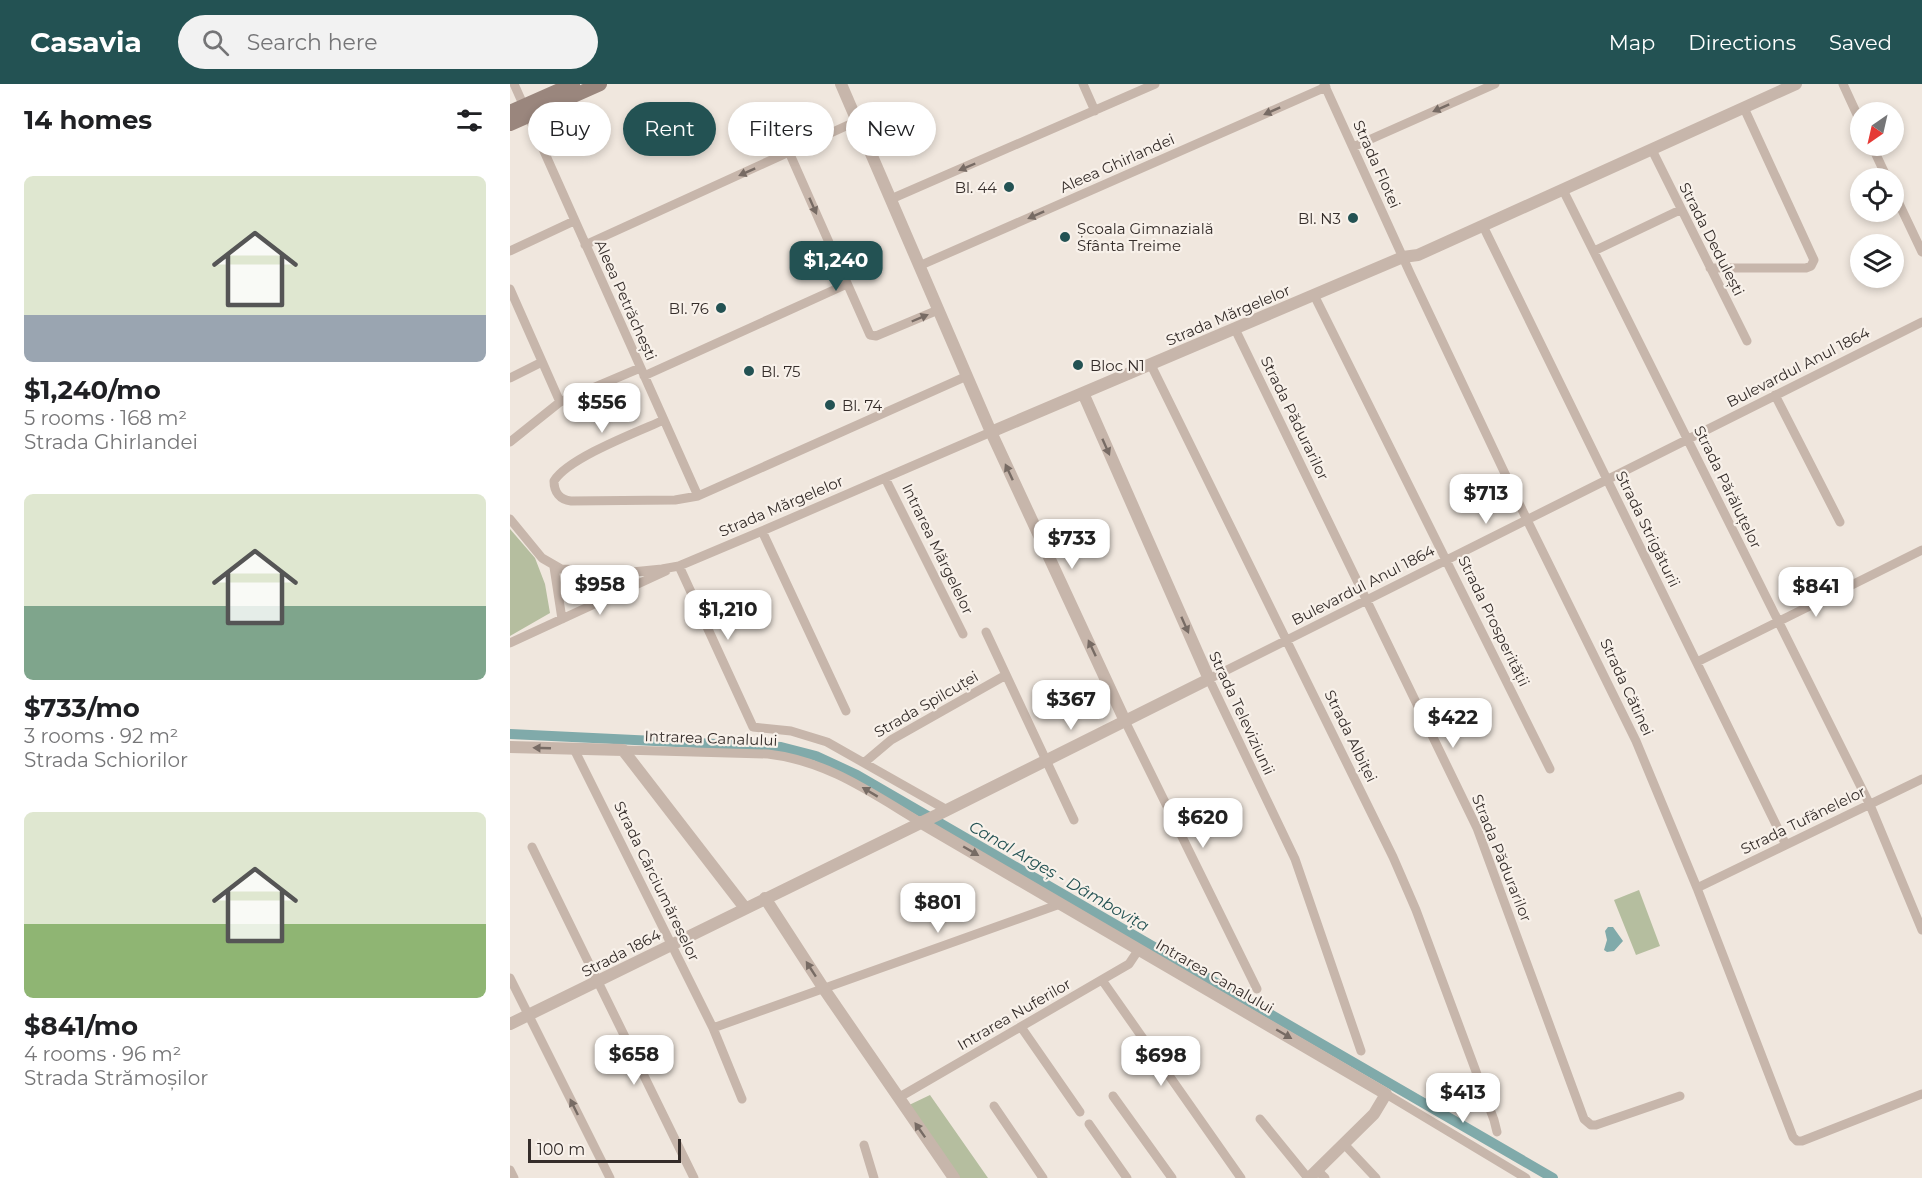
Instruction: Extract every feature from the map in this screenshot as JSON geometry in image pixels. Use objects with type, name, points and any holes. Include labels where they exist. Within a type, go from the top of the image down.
[{"type":"main road","points":[[510,124],[525,111],[573,84]]},
{"type":"main road","points":[[510,112],[525,111],[600,84]]},
{"type":"street","name":"Aleea Petrăchești","points":[[514,84],[698,496]]},
{"type":"street","points":[[841,84],[849,102]]},
{"type":"street","points":[[1083,84],[1095,111]]},
{"type":"street","points":[[891,199],[1155,84]]},
{"type":"street","points":[[1353,147],[1495,84]]},
{"type":"street","points":[[1843,84],[1851,102]]},
{"type":"street","name":"Strada Flotei","points":[[1325,86],[1403,257]]},
{"type":"street","name":"Aleea Ghirlandei","points":[[919,266],[1325,86]]},
{"type":"street","name":"Strada Mărgelelor","points":[[554,567],[568,570],[632,572],[679,566],[1403,257],[1418,255],[1788,86]]},
{"type":"street","points":[[1710,268],[1806,268],[1811,266],[1814,260],[1744,108]]},
{"type":"street","name":"Strada Dedulești","points":[[1652,150],[1747,341]]},
{"type":"street","points":[[585,245],[780,156]]},
{"type":"street","points":[[791,156],[869,333],[873,336],[938,310]]},
{"type":"street","points":[[872,156],[991,432],[1125,720],[1257,989]]},
{"type":"street","name":"Strada Părăluțelor","points":[[1563,190],[1870,805],[1922,930]]},
{"type":"street","points":[[1594,251],[1680,210]]},
{"type":"street","points":[[1904,214],[1922,252]]},
{"type":"street","points":[[510,251],[574,221]]},
{"type":"street","name":"Strada Strigăturii","points":[[1483,226],[1786,845]]},
{"type":"street","name":"Strada Cătinei","points":[[1403,257],[1527,520],[1636,741],[1697,888],[1793,1137],[1797,1141],[1802,1141],[1922,1094]]},
{"type":"street","points":[[510,442],[560,402],[642,372],[847,284]]},
{"type":"street","points":[[510,289],[560,402]]},
{"type":"street","name":"Strada Prosperității","points":[[1314,295],[1550,768]]},
{"type":"street","name":"Bulevardul Anul 1864","points":[[920,822],[1922,322]]},
{"type":"street","name":"Strada Pădurarilor","points":[[1235,328],[1477,828],[1584,1119],[1591,1125],[1596,1125],[1680,1096]]},
{"type":"street","points":[[510,378],[542,362]]},
{"type":"street","name":"Strada Albiței","points":[[1151,365],[1393,857],[1416,910],[1497,1132]]},
{"type":"street","points":[[664,420],[591,454],[563,472],[554,481],[556,493],[562,499],[571,501],[675,500],[698,496],[967,376]]},
{"type":"street","name":"Strada Televiziunii","points":[[1083,393],[1209,679],[1294,859],[1361,1051]]},
{"type":"street","points":[[1775,395],[1840,522]]},
{"type":"street","name":"Intrarea Mărgelelor","points":[[885,478],[963,634]]},
{"type":"street","points":[[510,519],[542,558],[554,567],[562,619]]},
{"type":"street","points":[[762,531],[846,711]]},
{"type":"street","points":[[1697,662],[1922,550]]},
{"type":"street","points":[[510,643],[679,566],[753,727],[813,736],[865,762],[947,810]]},
{"type":"street","points":[[986,632],[1074,820]]},
{"type":"street","name":"Strada Spilcuței","points":[[865,762],[891,740],[1006,675]]},
{"type":"street","name":"Intrarea Canalului","points":[[510,747],[768,754],[815,764],[845,777],[1526,1178]]},
{"type":"street","name":"Strada Cârciumăreselor","points":[[574,749],[672,944],[742,1098]]},
{"type":"street","points":[[623,750],[745,908]]},
{"type":"street","name":"Strada Tufănelelor","points":[[1697,888],[1922,779]]},
{"type":"street","name":"Strada 1864","points":[[510,1024],[920,822]]},
{"type":"street","points":[[532,847],[694,1178]]},
{"type":"street","points":[[765,898],[824,989],[954,1178]]},
{"type":"street","points":[[712,1028],[1060,904]]},
{"type":"street","name":"Intrarea Nuferilor","points":[[898,1098],[1129,964],[1138,949]]},
{"type":"street","points":[[510,978],[610,1178]]},
{"type":"street","points":[[1102,980],[1241,1178]]},
{"type":"street","points":[[1021,1027],[1080,1112]]},
{"type":"street","points":[[1260,1119],[1315,1176],[1374,1114],[1386,1094]]},
{"type":"street","points":[[1113,1096],[1172,1178]]},
{"type":"street","points":[[994,1107],[1044,1178]]},
{"type":"street","points":[[1089,1124],[1127,1178]]},
{"type":"street","points":[[1344,1144],[1376,1178]]},
{"type":"street","points":[[864,1145],[874,1178]]},
{"type":"street","points":[[510,1170],[514,1178]]},
{"type":"green space","points":[[510,529],[535,558],[545,584],[550,613],[510,636]]},
{"type":"green space","points":[[1639,890],[1660,946],[1636,955],[1614,900]]},
{"type":"green space","points":[[930,1095],[988,1178],[958,1178],[907,1106]]},
{"type":"water","points":[[1608,927],[1613,927],[1623,941],[1614,951],[1607,952],[1604,950],[1607,940],[1605,931]]},
{"type":"waterway","name":"Canal Argeș - Dâmbovița","points":[[510,734],[781,747],[816,756],[857,775],[1553,1178]]},
{"type":"place","name":"Bl. 44","points":[[1009,187]]},
{"type":"place","name":"Bl. N3","points":[[1353,218]]},
{"type":"place","name":"Școala Gimnazială Sfânta Treime","points":[[1065,237]]},
{"type":"place","name":"Bl. 76","points":[[721,308]]},
{"type":"place","name":"Bloc N1","points":[[1078,365]]},
{"type":"place","name":"Bl. 75","points":[[749,371]]},
{"type":"place","name":"Bl. 74","points":[[830,405]]}]
